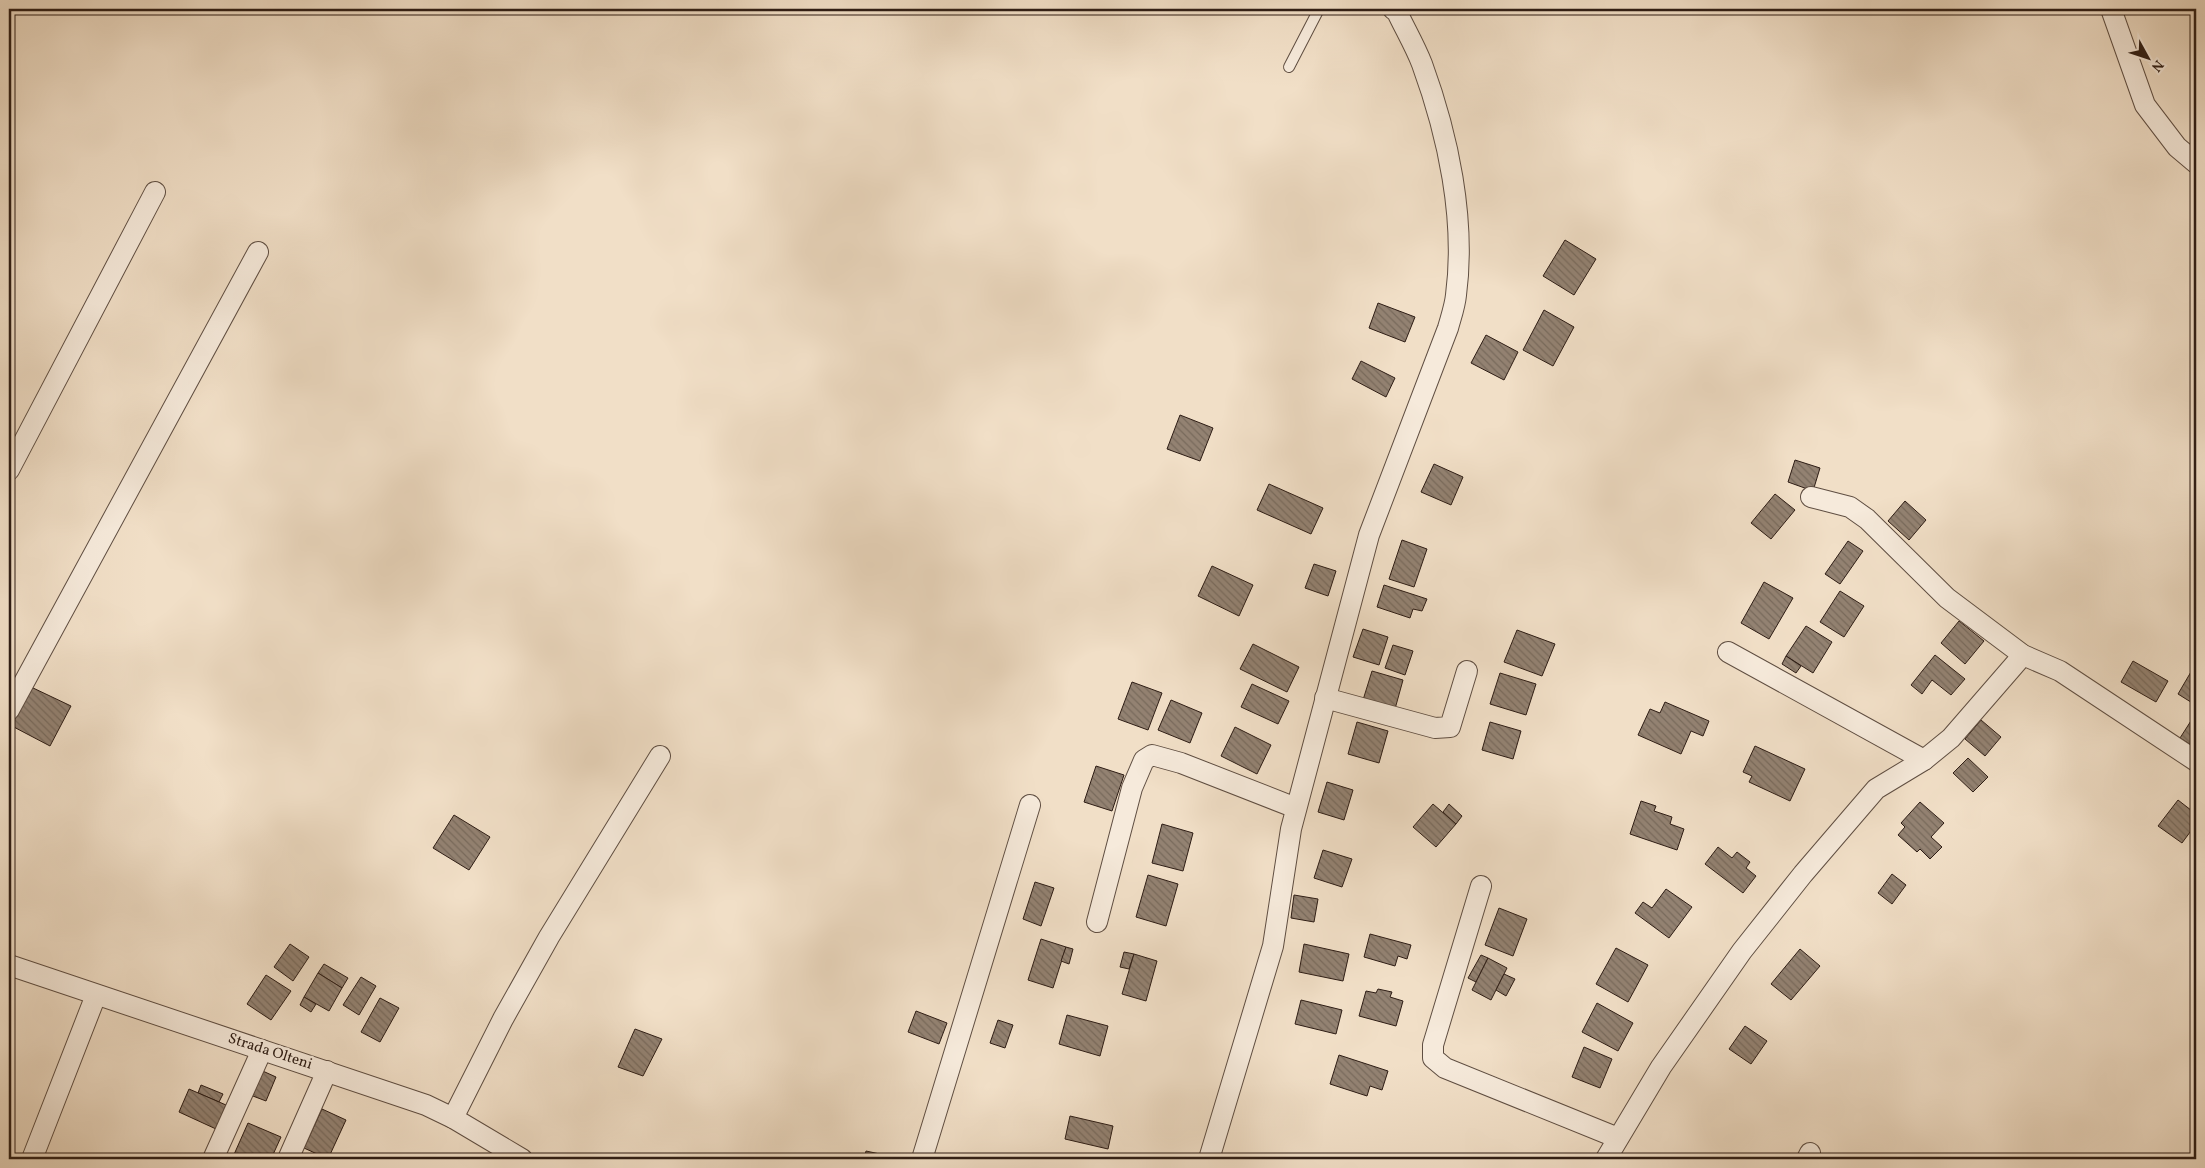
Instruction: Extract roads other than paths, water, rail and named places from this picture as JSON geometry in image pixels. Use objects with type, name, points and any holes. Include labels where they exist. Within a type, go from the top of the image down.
[{"type":"street","points":[[1209,1159],[1273,946],[1291,829],[1369,535],[1448,328],[1456,296],[1459,256],[1455,198],[1442,128],[1421,62],[1397,12],[1393,9]]},
{"type":"street","points":[[2112,9],[2145,105],[2178,147],[2196,163]]},
{"type":"street","points":[[9,470],[156,192]]},
{"type":"street","points":[[9,710],[258,252]]},
{"type":"street","points":[[1811,498],[1850,507],[1867,519],[1947,598],[2023,655],[2060,671],[2196,760]]},
{"type":"street","points":[[1728,652],[1924,760]]},
{"type":"street","points":[[1606,1159],[1661,1067],[1742,951],[1803,874],[1876,789],[1924,760],[1951,738],[2023,655]]},
{"type":"street","points":[[1325,698],[1435,728],[1447,728],[1450,727],[1468,671]]},
{"type":"street","points":[[1097,922],[1132,788],[1144,760],[1152,755],[1181,763],[1296,808]]},
{"type":"street","points":[[453,1118],[504,1019],[550,937],[660,756]]},
{"type":"street","points":[[922,1159],[1030,804]]},
{"type":"street","points":[[1481,886],[1433,1044],[1433,1058],[1445,1068],[1618,1138]]},
{"type":"street","name":"Strada Olteni","points":[[10,968],[426,1105],[453,1118],[522,1159]]},
{"type":"street","points":[[32,1159],[96,995]]},
{"type":"street","points":[[213,1159],[262,1050]]},
{"type":"street","points":[[288,1159],[327,1071]]},
{"type":"lane","points":[[1289,67],[1319,9]]}]
